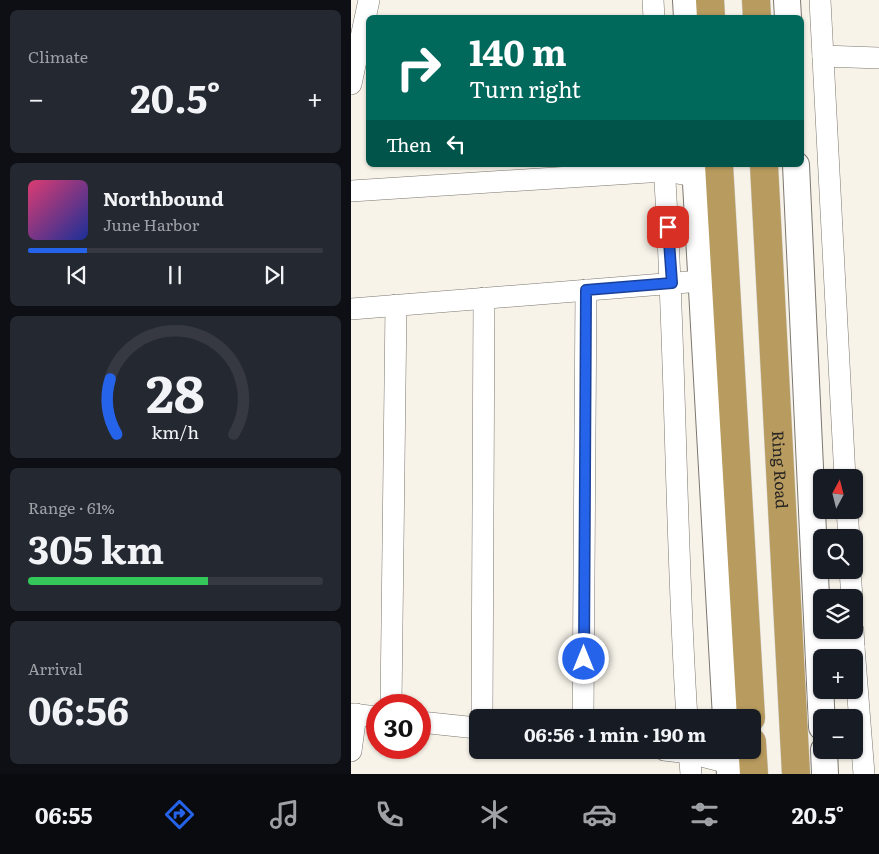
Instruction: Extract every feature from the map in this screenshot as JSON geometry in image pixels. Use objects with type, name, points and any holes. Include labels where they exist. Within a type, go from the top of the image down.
[{"type":"highway","points":[[710,0],[711,15]]},
{"type":"highway","points":[[756,0],[757,15]]},
{"type":"highway","name":"Ring Road","points":[[764,167],[796,774]]},
{"type":"highway","points":[[703,169],[750,709]]},
{"type":"highway","points":[[753,759],[754,774]]},
{"type":"street","points":[[367,15],[369,0]]},
{"type":"street","points":[[653,0],[654,15]]},
{"type":"street","points":[[685,0],[687,15]]},
{"type":"street","points":[[787,0],[788,15]]},
{"type":"street","points":[[819,0],[845,469]]},
{"type":"street","points":[[358,76],[366,21]]},
{"type":"street","points":[[823,56],[879,58]]},
{"type":"street","points":[[796,167],[821,709]]},
{"type":"street","points":[[664,168],[672,283],[680,610],[686,709]]},
{"type":"street","points":[[351,191],[664,168],[703,169],[701,281],[725,709]]},
{"type":"street","points":[[351,309],[701,281]]},
{"type":"street","points":[[802,286],[835,283]]},
{"type":"street","points":[[583,709],[586,290]]},
{"type":"street","points":[[482,709],[484,298]]},
{"type":"street","points":[[391,694],[396,305]]},
{"type":"street","points":[[808,413],[842,410]]},
{"type":"street","points":[[818,648],[850,639]]},
{"type":"street","points":[[854,639],[864,774]]},
{"type":"street","points":[[351,751],[353,714],[366,716]]},
{"type":"street","points":[[431,723],[469,727]]},
{"type":"street","points":[[690,759],[691,774]]},
{"type":"street","points":[[824,759],[825,774]]},
{"type":"route","points":[[584,659],[586,290],[672,283],[668,227]]}]
